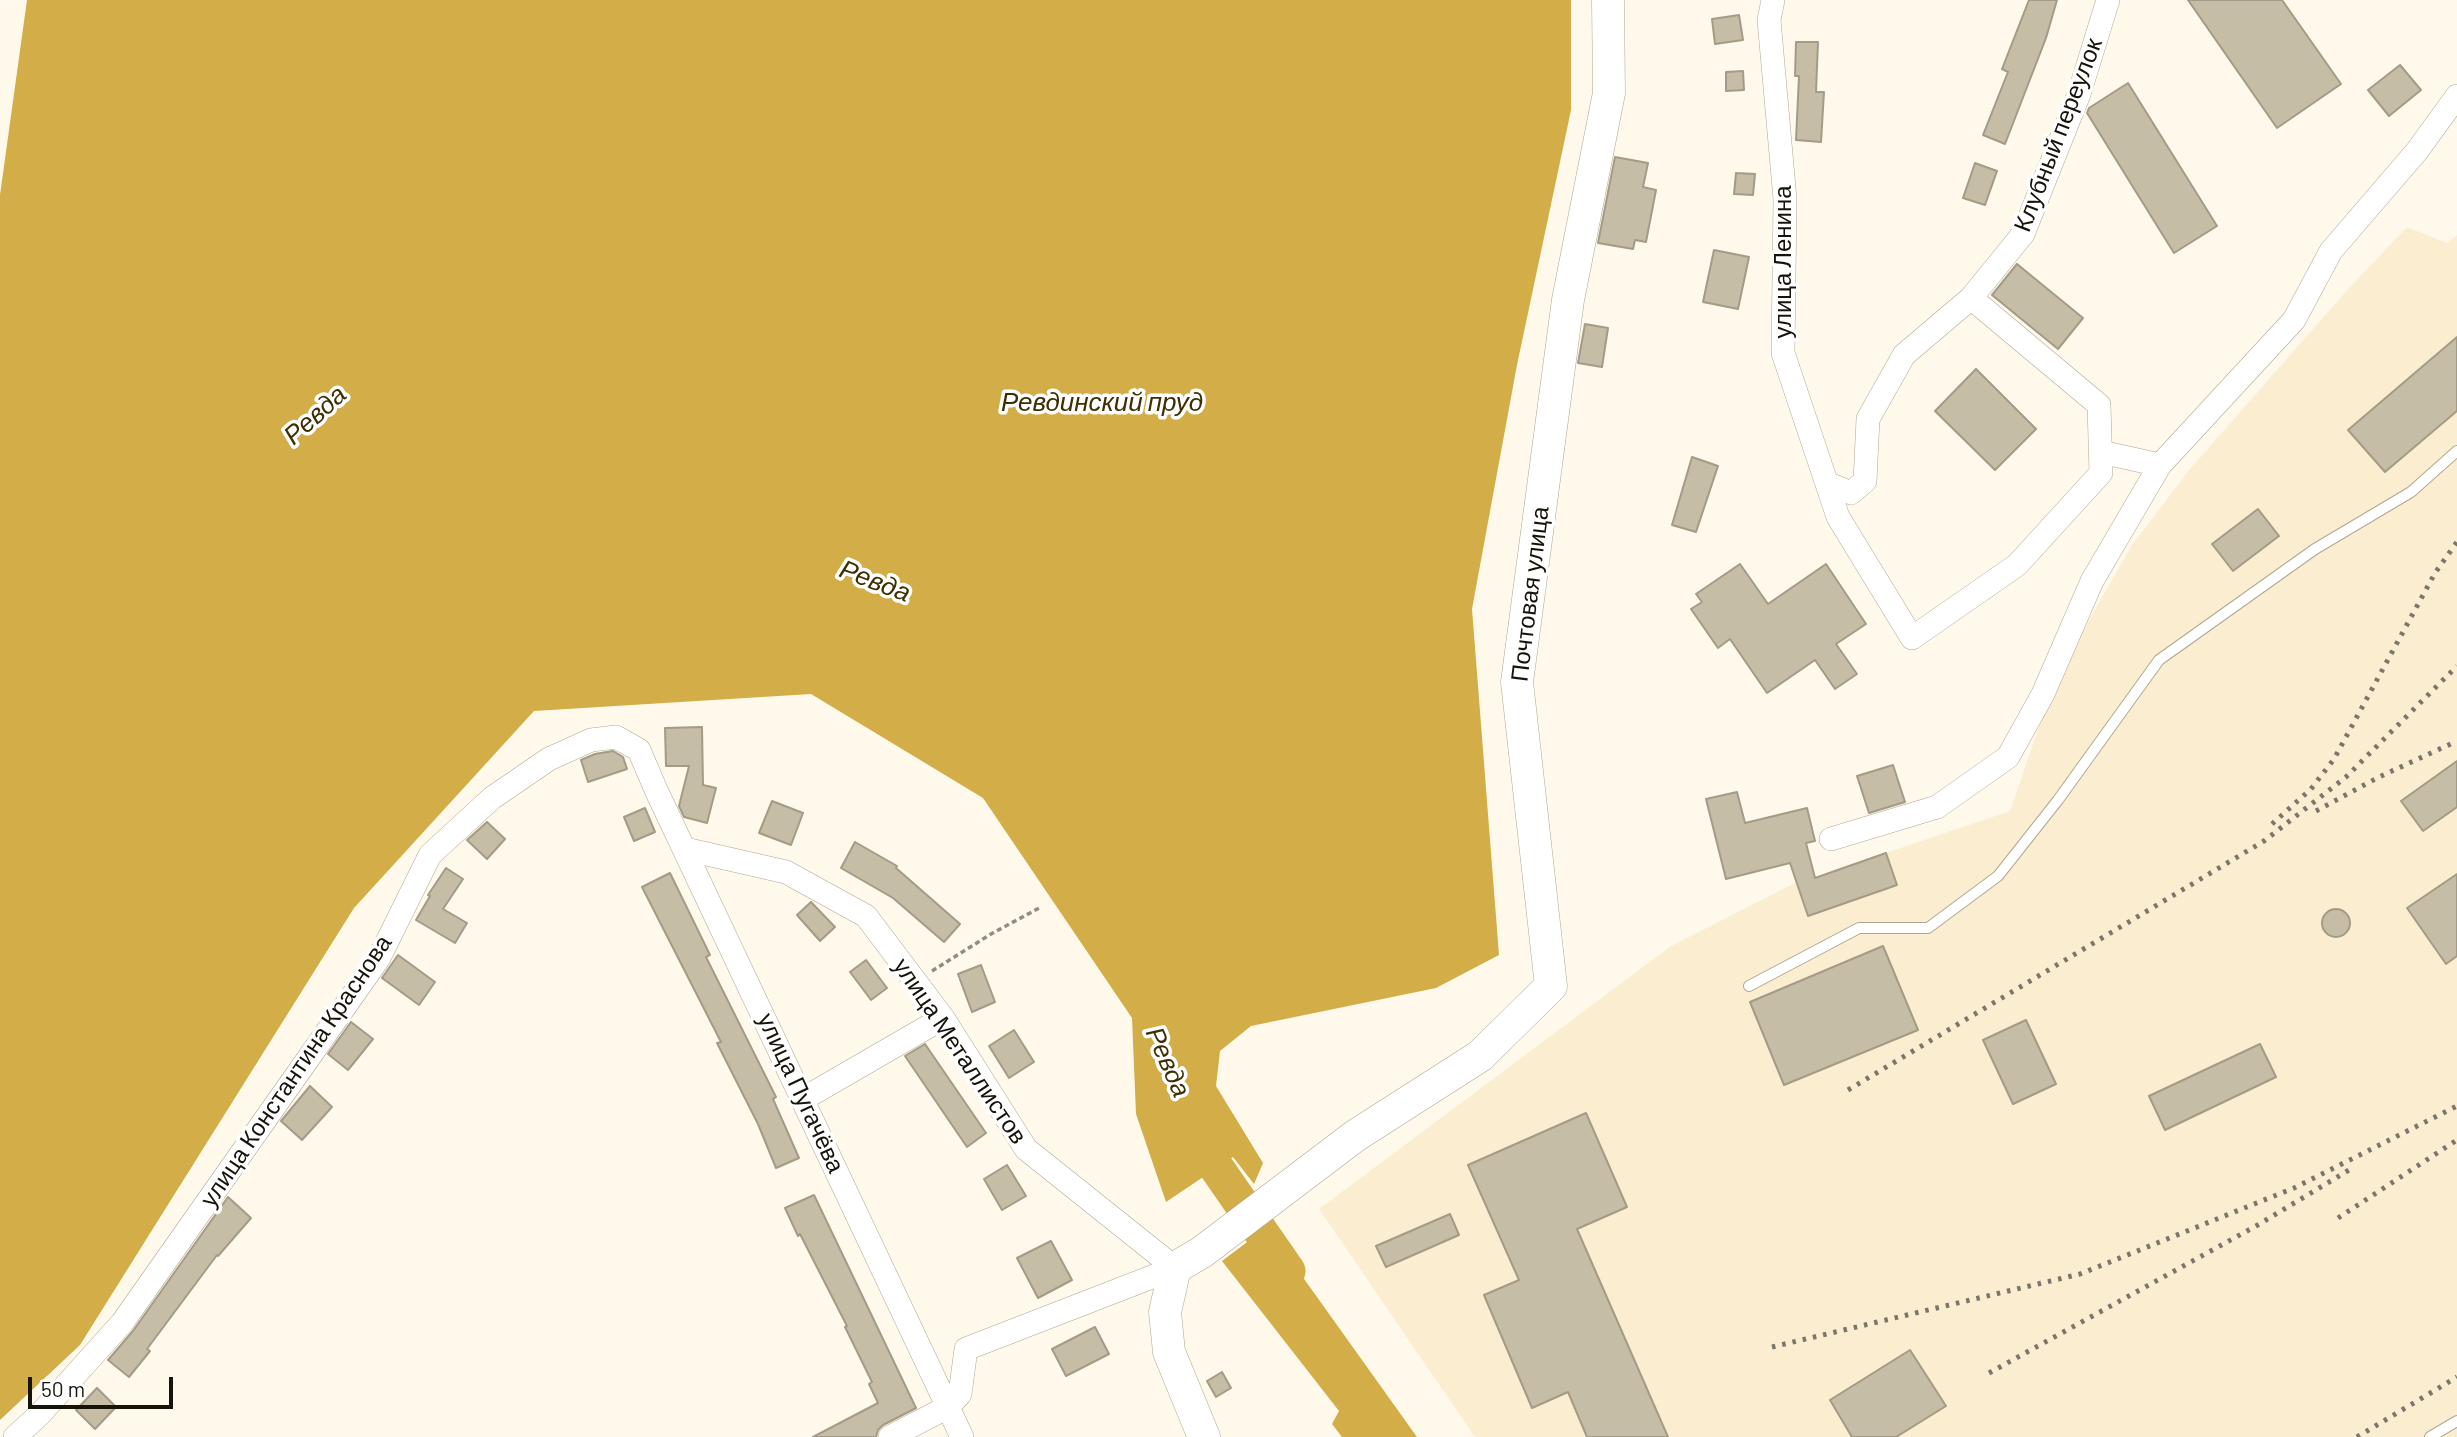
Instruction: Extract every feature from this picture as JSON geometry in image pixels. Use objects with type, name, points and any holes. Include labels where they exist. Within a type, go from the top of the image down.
[{"type":"street","name":"Почтовая улица","points":[[1175,1268],[1202,1252],[1355,1136],[1480,1056],[1552,986],[1517,682],[1568,300],[1609,93],[1608,0]]},
{"type":"street","name":"улица Ленина","points":[[1773,0],[1769,20],[1785,199],[1783,353],[1838,517],[1912,638],[2017,565],[2101,473],[2101,452]]},
{"type":"street","name":"Клубный переулок","points":[[1827,482],[1851,493],[1865,481],[1868,419],[1904,355],[1971,298],[2023,234],[2079,94],[2108,0]]},
{"type":"street","points":[[1831,839],[1937,807],[2008,757],[2043,694],[2092,581],[2160,466],[2294,320],[2330,251],[2417,151],[2457,96]]},
{"type":"street","points":[[1971,298],[2098,405],[2101,452],[2160,466]]},
{"type":"street","name":"улица Константина Краснова","points":[[15,1437],[39,1415],[122,1323],[379,958],[429,855],[492,798],[549,759],[591,740],[616,737],[639,750]]},
{"type":"street","name":"улица Пугачёва","points":[[639,750],[962,1437]]},
{"type":"street","name":"улица Металлистов","points":[[685,849],[786,872],[866,916],[943,1018],[1026,1149],[1175,1268]]},
{"type":"street","points":[[803,1099],[943,1018]]},
{"type":"street","points":[[890,1437],[948,1406],[960,1394],[967,1349],[1175,1268]]},
{"type":"street","points":[[1175,1268],[1165,1312],[1169,1352],[1205,1437]]},
{"type":"lane","points":[[1749,986],[1859,928],[1928,928],[1998,876],[2057,800],[2158,660],[2315,549],[2411,492],[2457,451]]},
{"type":"lane","points":[[2430,1437],[2457,1421]]},
{"type":"path","points":[[916,982],[990,934],[1041,907]]},
{"type":"shaded area","points":[[2407,227],[2447,243],[2457,235],[2457,1437],[1475,1437],[1319,1209],[1671,946],[1791,885],[2010,811],[2056,677],[2132,545],[2190,469],[2349,288]]},
{"type":"water","name":"Ревдинский пруд","points":[[27,0],[1571,0],[1571,110],[1517,365],[1472,609],[1499,955],[1436,988],[1251,1026],[1220,1051],[1216,1086],[1263,1163],[1254,1184],[1233,1157],[1166,1202],[1136,1114],[1132,1018],[983,798],[811,694],[534,711],[354,908],[80,1345],[0,1420],[0,195]]},
{"type":"water","points":[[1267,1227],[1417,1437],[1342,1437],[1332,1424],[1339,1411],[1222,1261]]},
{"type":"building","points":[[2029,0],[2057,0],[2046,38],[2005,144],[1983,135],[2008,72],[2002,69]]},
{"type":"building","points":[[2188,0],[2282,0],[2341,84],[2277,128]]},
{"type":"building","points":[[1739,15],[1743,40],[1715,44],[1712,19]]},
{"type":"building","points":[[1796,42],[1818,42],[1816,92],[1824,92],[1821,142],[1796,140],[1799,76],[1795,76]]},
{"type":"building","points":[[2400,65],[2421,90],[2389,116],[2368,90]]},
{"type":"building","points":[[1743,71],[1744,90],[1726,91],[1726,72]]},
{"type":"building","points":[[2128,83],[2217,226],[2174,253],[2087,113],[2089,108]]},
{"type":"building","points":[[1615,157],[1648,163],[1643,187],[1656,190],[1646,242],[1635,240],[1633,249],[1598,243]]},
{"type":"building","points":[[1975,163],[1997,171],[1985,205],[1963,198]]},
{"type":"building","points":[[1736,173],[1755,174],[1753,195],[1734,194]]},
{"type":"building","points":[[1714,250],[1749,257],[1738,309],[1703,302]]},
{"type":"building","points":[[2017,264],[2083,318],[2058,349],[1992,295]]},
{"type":"building","points":[[1585,324],[1608,328],[1602,367],[1578,363]]},
{"type":"building","points":[[2457,337],[2457,411],[2385,472],[2348,430]]},
{"type":"building","points":[[1976,369],[2036,429],[1995,470],[1935,411]]},
{"type":"building","points":[[1692,457],[1718,466],[1696,532],[1672,525]]},
{"type":"building","points":[[2258,509],[2279,536],[2233,571],[2212,544]]},
{"type":"building","points":[[1740,564],[1768,604],[1826,564],[1866,624],[1836,644],[1857,674],[1835,689],[1815,660],[1767,693],[1730,639],[1718,648],[1691,609],[1702,602],[1696,594]]},
{"type":"building","points":[[702,727],[703,785],[716,788],[707,823],[684,817],[679,806],[689,766],[666,766],[665,728]]},
{"type":"building","points":[[613,751],[623,757],[627,769],[588,782],[581,760]]},
{"type":"building","points":[[2457,761],[2457,807],[2423,831],[2401,801]]},
{"type":"building","points":[[1893,765],[1905,802],[1869,813],[1857,776]]},
{"type":"building","points":[[1737,792],[1745,823],[1807,808],[1815,841],[1806,843],[1815,878],[1886,853],[1897,885],[1808,916],[1790,863],[1726,879],[1706,799]]},
{"type":"building","points":[[772,801],[803,813],[791,845],[759,833]]},
{"type":"building","points":[[645,808],[655,832],[634,841],[624,817]]},
{"type":"building","points":[[487,822],[505,839],[487,859],[467,840]]},
{"type":"building","points":[[855,842],[897,866],[896,868],[960,924],[944,942],[893,898],[841,868]]},
{"type":"building","points":[[446,868],[463,879],[443,909],[467,923],[455,943],[416,920]]},
{"type":"building","points":[[670,873],[710,955],[706,957],[776,1097],[773,1099],[799,1158],[776,1168],[758,1124],[717,1043],[721,1042],[642,887]]},
{"type":"building","points":[[2457,874],[2457,956],[2446,964],[2407,908]]},
{"type":"building","points":[[811,902],[835,927],[820,941],[797,915]]},
{"type":"building","points":[[2336,909],[2346,913],[2350,923],[2346,933],[2336,937],[2326,933],[2322,923],[2326,913]]},
{"type":"building","points":[[1883,946],[1918,1030],[1784,1085],[1750,1002]]},
{"type":"building","points":[[398,955],[435,982],[419,1005],[382,978]]},
{"type":"building","points":[[866,960],[887,988],[871,1000],[850,972]]},
{"type":"building","points":[[981,965],[995,1002],[972,1012],[958,974]]},
{"type":"building","points":[[2026,1020],[2056,1084],[2013,1104],[1983,1040]]},
{"type":"building","points":[[351,1022],[373,1039],[348,1070],[328,1054]]},
{"type":"building","points":[[1014,1030],[1034,1062],[1009,1078],[989,1046]]},
{"type":"building","points":[[925,1044],[986,1133],[967,1147],[905,1056]]},
{"type":"building","points":[[2260,1044],[2276,1077],[2165,1130],[2149,1096]]},
{"type":"building","points":[[310,1086],[332,1107],[302,1140],[281,1121]]},
{"type":"building","points":[[1586,1113],[1627,1207],[1577,1229],[1668,1437],[1587,1437],[1568,1392],[1532,1408],[1484,1295],[1519,1280],[1468,1165]]},
{"type":"building","points":[[1007,1165],[1026,1196],[1002,1210],[984,1179]]},
{"type":"building","points":[[814,1195],[916,1408],[883,1425],[876,1437],[813,1437],[878,1403],[869,1384],[872,1382],[845,1327],[847,1326],[785,1208]]},
{"type":"building","points":[[228,1197],[251,1218],[217,1255],[129,1377],[108,1360],[133,1331]]},
{"type":"building","points":[[1450,1214],[1459,1235],[1386,1267],[1376,1246]]},
{"type":"building","points":[[1051,1241],[1072,1280],[1038,1298],[1017,1258]]},
{"type":"building","points":[[1095,1327],[1109,1354],[1066,1376],[1052,1349]]},
{"type":"building","points":[[1910,1350],[1946,1406],[1896,1437],[1852,1437],[1830,1400]]},
{"type":"building","points":[[1222,1372],[1231,1388],[1216,1397],[1207,1381]]},
{"type":"building","points":[[97,1388],[116,1407],[95,1429],[76,1410]]},
{"type":"waterway","name":"Ревда","points":[[1196,1123],[1216,1167],[1288,1271]]},
{"type":"railway","points":[[2272,824],[2311,789],[2334,759],[2435,573],[2457,542]]},
{"type":"railway","points":[[1848,1090],[2264,841],[2346,777],[2457,666]]},
{"type":"railway","points":[[2316,811],[2379,777],[2457,741]]},
{"type":"railway","points":[[1772,1347],[2080,1274],[2294,1188],[2457,1106]]},
{"type":"railway","points":[[2338,1218],[2457,1140]]},
{"type":"railway","points":[[1989,1373],[2256,1226],[2349,1170]]},
{"type":"railway","points":[[2357,1437],[2457,1377]]}]
